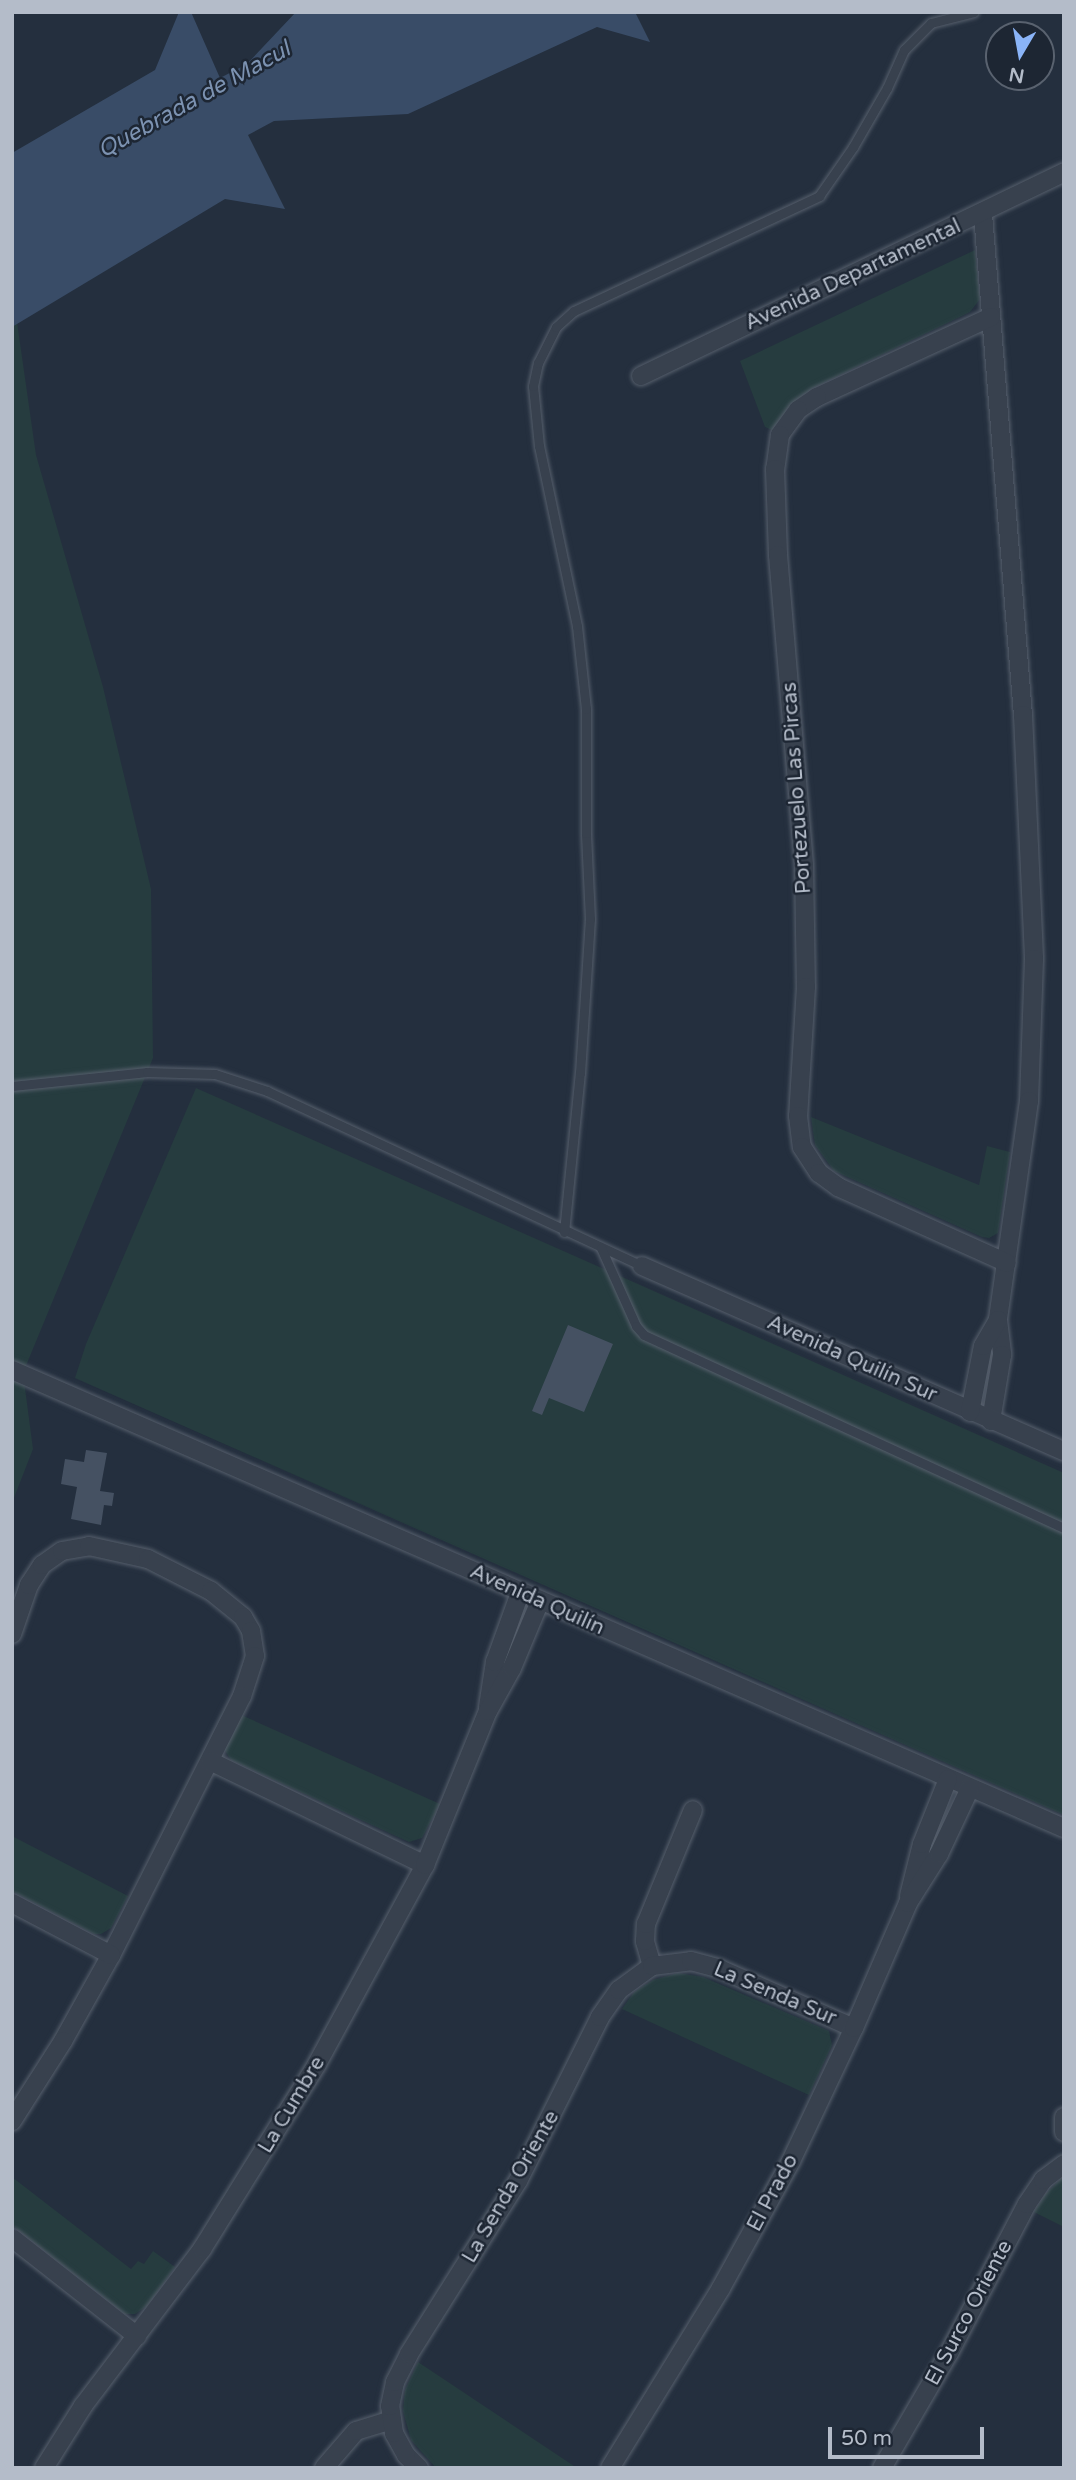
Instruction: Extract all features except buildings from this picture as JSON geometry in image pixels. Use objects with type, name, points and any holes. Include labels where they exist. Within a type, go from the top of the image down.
[{"type":"street","name":"Avenida Departamental","points":[[641,376],[983,214],[1064,172]]},
{"type":"street","points":[[983,214],[1023,728],[1033,924],[1029,1101],[998,1320],[1002,1355],[991,1421]]},
{"type":"street","name":"Portezuelo Las Pircas","points":[[991,317],[817,397],[798,410],[780,435],[775,469],[778,555],[804,865],[806,987],[798,1116],[802,1147],[819,1174],[838,1187],[1007,1263]]},
{"type":"street","name":"Avenida Quilín Sur","points":[[642,1266],[1064,1451]]},
{"type":"street","points":[[971,1412],[983,1346],[998,1320]]},
{"type":"street","name":"Avenida Quilín","points":[[12,1370],[1064,1828]]},
{"type":"street","points":[[12,1634],[34,1575],[51,1557],[75,1547],[129,1553],[167,1567],[211,1591],[243,1617],[251,1631],[255,1656],[248,1682],[210,1761],[111,1955],[63,2041],[12,2121]]},
{"type":"street","name":"La Cumbre","points":[[488,1711],[495,1662],[520,1593]]},
{"type":"street","name":"La Cumbre","points":[[44,2468],[83,2406],[202,2249],[270,2144],[357,1993],[425,1865],[488,1711],[512,1668],[540,1601]]},
{"type":"street","points":[[210,1761],[425,1865]]},
{"type":"street","name":"El Prado","points":[[908,1903],[922,1844],[948,1779]]},
{"type":"street","name":"El Prado","points":[[610,2468],[743,2251],[791,2161],[854,2028],[908,1903],[939,1854],[970,1788]]},
{"type":"street","points":[[652,1966],[645,1941],[646,1924],[693,1810]]},
{"type":"street","points":[[12,1903],[111,1955]]},
{"type":"street","name":"La Senda Sur","points":[[652,1966],[676,1961],[704,1964],[854,2028]]},
{"type":"street","name":"La Senda Oriente","points":[[391,2420],[391,2394],[400,2372],[524,2170],[605,2008],[628,1982],[652,1966]]},
{"type":"street","points":[[1064,2117],[1064,2132]]},
{"type":"street","name":"El Surco Oriente","points":[[882,2468],[949,2353],[1027,2204],[1044,2180],[1064,2164]]},
{"type":"street","points":[[12,2238],[137,2336]]},
{"type":"street","points":[[324,2468],[356,2431],[391,2420],[399,2444],[419,2468]]},
{"type":"lane","points":[[564,1232],[580,1073],[590,919],[586,833],[586,709],[577,626],[539,446],[533,386],[538,363],[556,327],[575,311],[819,196],[853,147],[887,89],[904,50],[931,23],[974,12]]},
{"type":"lane","points":[[12,1086],[148,1072],[215,1074],[267,1091],[564,1232],[642,1266]]},
{"type":"lane","points":[[601,1248],[636,1326],[644,1335],[1064,1528]]},
{"type":"green space","points":[[975,250],[980,299],[970,312],[813,388],[791,404],[772,430],[765,427],[740,361]]},
{"type":"green space","points":[[12,287],[36,455],[103,687],[151,889],[153,1058],[23,1373],[33,1449],[12,1503]]},
{"type":"green space","points":[[196,1088],[1064,1473],[1064,1815],[75,1378],[86,1344]]},
{"type":"green space","points":[[811,1117],[979,1185],[987,1146],[1010,1152],[998,1233],[989,1238],[982,1237],[834,1171],[815,1145]]},
{"type":"green space","points":[[239,1714],[440,1804],[422,1838],[409,1842],[231,1760],[224,1749]]},
{"type":"green space","points":[[12,1836],[128,1896],[111,1928],[101,1934],[94,1934],[12,1891]]},
{"type":"green space","points":[[678,1973],[703,1977],[829,2031],[832,2045],[809,2095],[622,2009],[634,1992],[653,1980]]},
{"type":"green space","points":[[1064,2176],[1064,2227],[1034,2212],[1046,2193]]},
{"type":"green space","points":[[12,2177],[131,2269],[138,2261],[144,2264],[153,2251],[175,2267],[147,2306],[135,2314],[125,2314],[12,2225]]},
{"type":"green space","points":[[418,2362],[577,2468],[436,2468],[411,2440],[403,2411],[405,2390]]},
{"type":"water","name":"Quebrada de Macul","points":[[179,12],[191,12],[220,78],[247,64],[296,12],[635,12],[650,42],[597,27],[408,114],[274,121],[248,135],[285,209],[225,199],[12,327],[12,153],[155,70]]}]
